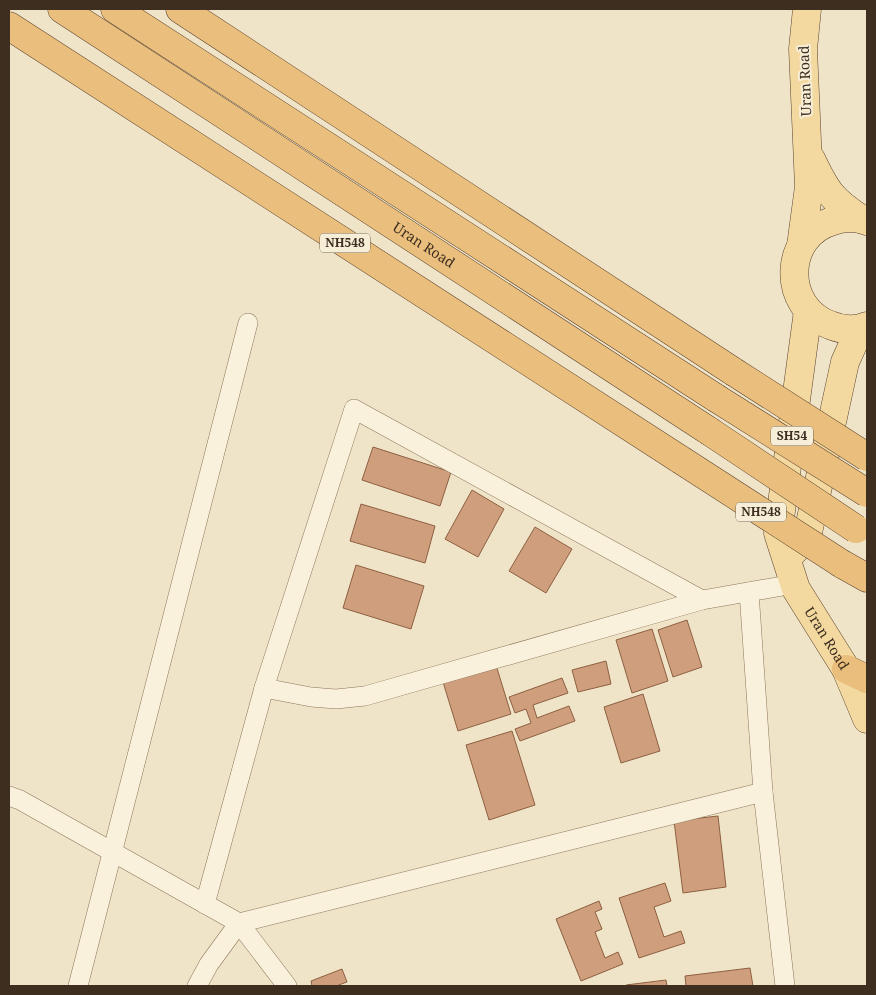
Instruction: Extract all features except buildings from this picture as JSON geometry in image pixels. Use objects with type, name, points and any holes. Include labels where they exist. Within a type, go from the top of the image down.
[{"type":"highway","name":"Uran Road","points":[[62,9],[862,532]]},
{"type":"highway","points":[[115,9],[716,398],[867,493]]},
{"type":"highway","points":[[180,9],[867,457]]},
{"type":"highway","name":"NH548","points":[[9,26],[842,564],[867,578]]},
{"type":"main road","name":"Uran Road","points":[[807,9],[803,49],[809,188],[801,246],[795,262],[794,280],[799,297],[808,311],[778,533],[790,571],[814,619],[857,674],[867,719]]},
{"type":"main road","name":"Uran Road","points":[[808,154],[823,186],[840,205],[864,220]]},
{"type":"main road","points":[[801,246],[812,232],[827,222],[843,218],[864,220]]},
{"type":"main road","points":[[808,311],[822,322],[840,329],[863,327]]},
{"type":"main road","points":[[790,571],[807,537],[846,362],[863,327]]},
{"type":"street","points":[[78,986],[248,323]]},
{"type":"street","points":[[205,904],[264,688],[354,408],[702,600]]},
{"type":"street","points":[[264,688],[311,697],[336,699],[365,696],[702,600],[750,592],[790,571]]},
{"type":"street","points":[[750,592],[763,792],[785,986]]},
{"type":"street","points":[[197,986],[209,964],[239,923],[763,792]]},
{"type":"street","points":[[9,796],[20,800],[239,923],[287,986]]}]
